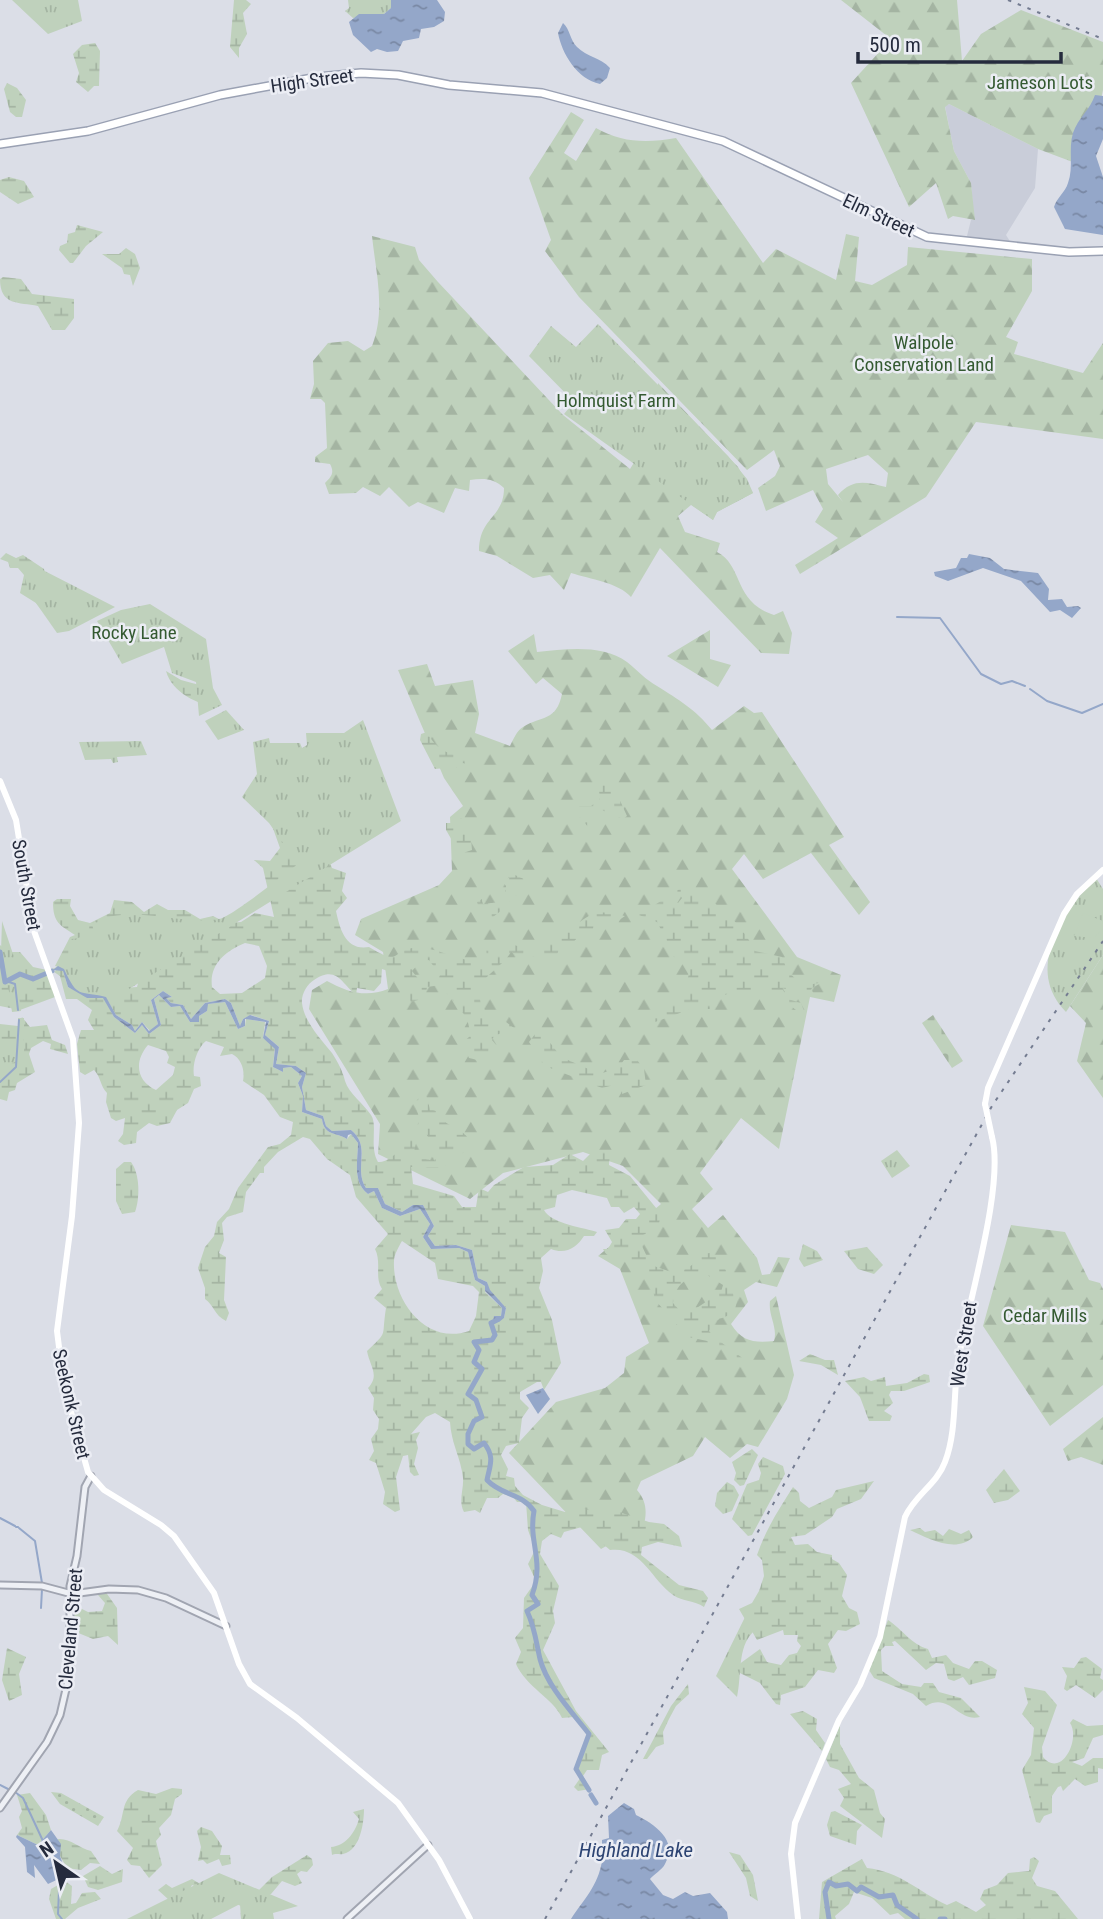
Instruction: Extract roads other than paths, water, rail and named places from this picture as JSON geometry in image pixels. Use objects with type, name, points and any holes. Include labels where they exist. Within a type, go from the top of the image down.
[{"type":"main road","name":"High Street","points":[[0,144],[88,131],[220,94],[341,73],[398,75],[449,85],[530,91],[667,126]]},
{"type":"main road","name":"Elm Street","points":[[667,126],[723,141],[927,237],[1069,252],[1103,251]]},
{"type":"main road","name":"South Street","points":[[0,781],[16,820],[28,906],[70,1028]]},
{"type":"main road","name":"West Street","points":[[798,1919],[791,1855],[797,1816],[839,1720],[856,1693],[880,1637],[905,1517],[913,1503],[937,1477],[949,1449],[962,1336],[992,1191],[995,1156],[985,1104],[988,1088],[1064,914],[1077,894],[1103,870]]},
{"type":"main road","name":"Seekonk Street","points":[[70,1028],[79,1123],[71,1226],[57,1331],[64,1387],[90,1476],[104,1490],[174,1536],[214,1593],[239,1664],[254,1688],[298,1718],[394,1799],[428,1845],[470,1919]]},
{"type":"street","name":"Cleveland Street","points":[[0,1808],[52,1735],[60,1715],[70,1672],[69,1593],[77,1556],[83,1495],[90,1476]]},
{"type":"street","points":[[0,1585],[42,1586],[69,1593],[138,1590],[166,1598],[227,1627]]},
{"type":"street","points":[[347,1919],[428,1845]]},
{"type":"water","points":[[391,0],[437,0],[445,12],[444,21],[434,27],[421,29],[419,38],[403,41],[398,51],[377,49],[371,52],[353,35],[349,22],[359,14],[384,14],[391,8]]},
{"type":"water","points":[[563,23],[577,47],[610,68],[607,78],[600,84],[584,77],[567,57],[558,33]]},
{"type":"water","points":[[1095,95],[1103,96],[1103,139],[1096,156],[1103,177],[1103,235],[1065,229],[1054,207],[1070,177],[1073,133]]},
{"type":"water","points":[[969,554],[990,558],[1004,569],[1038,573],[1049,589],[1048,600],[1062,599],[1067,607],[1081,608],[1072,618],[1060,610],[1050,612],[1021,581],[983,568],[948,581],[935,576],[934,572],[956,568],[961,558],[967,558]]},
{"type":"water","points":[[58,966],[64,969],[80,992],[106,997],[116,1015],[132,1025],[135,1031],[142,1022],[149,1031],[158,1024],[151,1000],[163,991],[172,997],[166,998],[171,1003],[183,1005],[191,1019],[205,1003],[225,999],[231,1003],[240,1026],[243,1019],[250,1015],[269,1021],[265,1035],[279,1047],[276,1064],[296,1066],[306,1073],[302,1087],[306,1110],[323,1116],[326,1126],[332,1131],[351,1130],[357,1137],[362,1151],[362,1180],[366,1188],[378,1188],[385,1204],[402,1212],[413,1205],[423,1205],[434,1226],[428,1236],[435,1246],[456,1245],[472,1250],[478,1278],[487,1282],[490,1290],[506,1308],[504,1318],[499,1322],[493,1321],[494,1316],[501,1316],[502,1308],[485,1291],[485,1286],[475,1280],[468,1252],[459,1248],[431,1249],[423,1237],[430,1224],[420,1209],[400,1216],[382,1208],[374,1191],[368,1194],[363,1189],[357,1170],[358,1143],[351,1134],[347,1139],[331,1133],[325,1128],[322,1119],[302,1112],[303,1096],[298,1083],[302,1076],[291,1067],[283,1068],[283,1072],[273,1067],[275,1049],[263,1038],[266,1022],[245,1019],[245,1026],[238,1029],[225,1002],[208,1004],[207,1011],[199,1016],[199,1022],[190,1022],[180,1006],[171,1007],[159,995],[154,999],[161,1025],[149,1034],[142,1025],[135,1033],[114,1017],[103,998],[87,998],[68,987],[63,971],[53,970]]},
{"type":"water","points":[[543,1388],[550,1399],[538,1414],[526,1395]]},
{"type":"water","name":"Highland Lake","points":[[624,1803],[634,1809],[636,1815],[657,1828],[667,1840],[669,1855],[662,1868],[650,1879],[663,1895],[673,1899],[685,1892],[693,1896],[710,1893],[727,1912],[728,1919],[571,1919],[597,1878],[602,1861],[597,1854],[602,1840],[609,1838],[608,1816]]},
{"type":"water","points":[[51,1830],[61,1844],[60,1856],[67,1875],[48,1884],[34,1865],[35,1878],[27,1872],[25,1847],[16,1837],[17,1835],[38,1845]]},
{"type":"waterway","points":[[897,617],[940,618],[981,674],[1001,684],[1012,681],[1025,686]]},
{"type":"waterway","points":[[1030,689],[1047,701],[1082,713],[1103,704]]},
{"type":"waterway","points":[[0,952],[5,982],[20,974],[33,979],[52,971]]},
{"type":"waterway","points":[[9,982],[15,984],[18,1010]]},
{"type":"waterway","points":[[0,1082],[16,1067],[19,1020]]},
{"type":"waterway","points":[[497,1320],[491,1323],[495,1335],[492,1340],[474,1342],[479,1350],[474,1362],[482,1369],[468,1394],[476,1400],[482,1417],[474,1421],[468,1434],[468,1444],[474,1449],[484,1443],[491,1457],[487,1480],[524,1501],[534,1511],[537,1572],[532,1595],[538,1604],[527,1611],[548,1679],[589,1734],[576,1769],[589,1790]]},
{"type":"waterway","points":[[0,1518],[15,1526]]},
{"type":"waterway","points":[[19,1528],[35,1541],[42,1583]]},
{"type":"waterway","points":[[41,1608],[42,1589]]},
{"type":"waterway","points":[[0,1785],[8,1789]]},
{"type":"waterway","points":[[15,1792],[23,1798],[43,1841]]},
{"type":"waterway","points":[[591,1795],[596,1803]]},
{"type":"waterway","points":[[62,1919],[58,1914],[59,1890],[65,1885],[65,1874]]},
{"type":"waterway","points":[[829,1919],[825,1892],[829,1882],[836,1886],[848,1884],[857,1891],[861,1887],[879,1897],[893,1895],[897,1905],[917,1919]]},
{"type":"waterway","points":[[940,1919],[945,1919]]},
{"type":"railway","points":[[1008,0],[1103,39]]},
{"type":"railway","points":[[545,1919],[992,1106],[1103,941]]},
{"type":"park label","name":"Jameson Lots","points":[[1040,82]]},
{"type":"park label","name":"Walpole Conservation Land","points":[[924,353]]},
{"type":"park label","name":"Holmquist Farm","points":[[616,400]]},
{"type":"park label","name":"Rocky Lane","points":[[134,632]]},
{"type":"park label","name":"Cedar Mills","points":[[1045,1315]]}]
